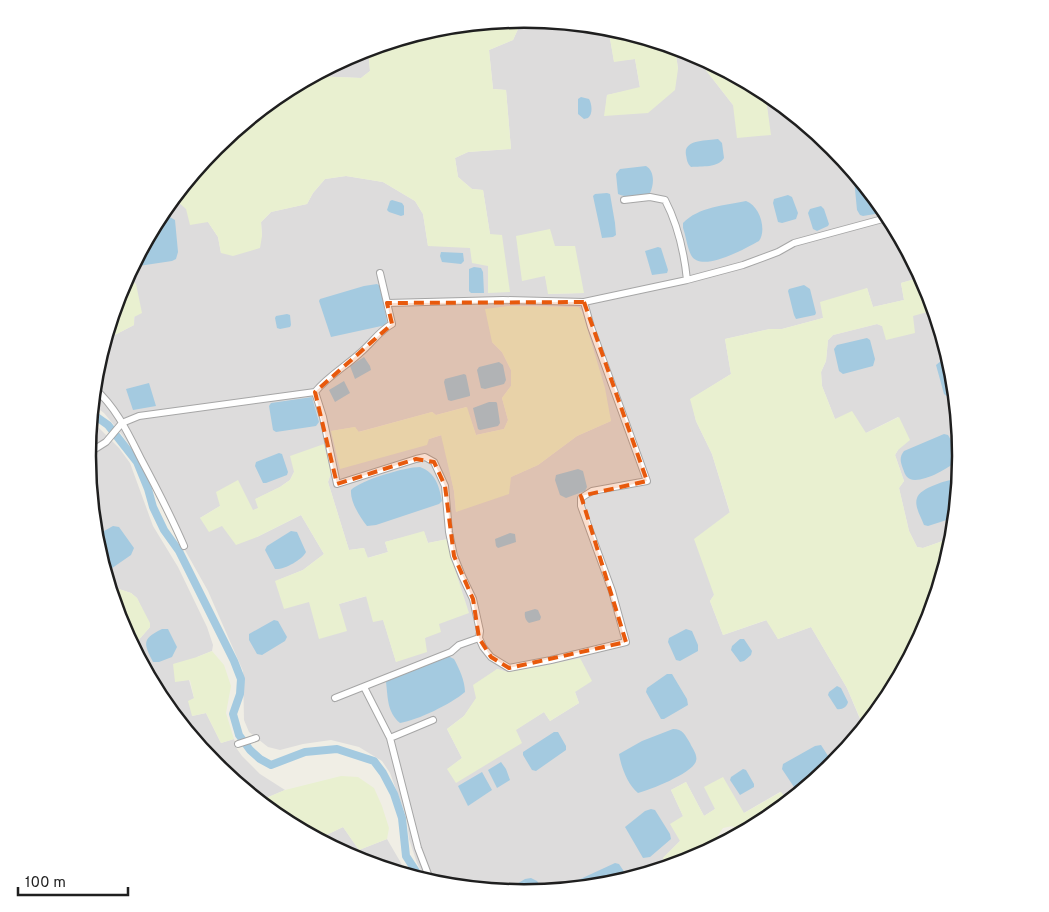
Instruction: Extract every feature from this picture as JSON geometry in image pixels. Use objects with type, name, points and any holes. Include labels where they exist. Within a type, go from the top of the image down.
[{"type":"street","points":[[624,200],[650,197],[665,200],[677,226],[685,260],[687,280]]},
{"type":"street","points":[[387,303],[503,300],[584,302],[687,280],[743,265],[778,252],[794,243],[882,220]]},
{"type":"street","points":[[96,448],[110,437],[120,425],[150,413],[316,392],[326,379],[362,352],[382,330],[392,324],[380,273]]},
{"type":"street","points":[[316,392],[337,484],[416,459],[425,457],[434,462],[445,486],[449,532],[454,556],[474,599],[480,631],[479,638],[491,657],[509,668],[626,642],[612,591],[581,506],[581,498],[592,491],[647,481],[584,302]]},
{"type":"street","points":[[101,394],[107,399],[162,497],[184,546]]},
{"type":"street","points":[[335,698],[451,652],[460,645],[479,638]]},
{"type":"street","points":[[364,686],[390,738],[418,848],[428,873]]},
{"type":"street","points":[[390,738],[433,720]]},
{"type":"street","points":[[238,744],[256,738]]},
{"type":"highlighted area","points":[[584,302],[647,481],[581,496],[626,642],[509,668],[491,657],[479,638],[473,599],[454,556],[445,486],[434,462],[416,459],[337,484],[315,392],[392,324],[387,303]]},
{"type":"shaded area","points":[[519,28],[553,28],[610,36],[614,61],[635,59],[640,88],[607,95],[605,116],[678,69],[676,55],[704,68],[733,105],[770,135],[766,102],[807,134],[847,173],[881,218],[896,242],[915,279],[901,283],[904,300],[873,307],[867,288],[823,318],[782,329],[770,329],[725,339],[731,374],[691,399],[696,421],[712,454],[730,513],[714,595],[710,601],[723,635],[767,620],[778,639],[811,627],[847,688],[861,721],[847,739],[827,759],[785,796],[780,792],[744,813],[715,809],[704,816],[686,782],[671,790],[683,816],[680,841],[663,858],[664,861],[608,876],[553,884],[496,884],[421,872],[409,839],[407,819],[390,773],[382,761],[359,747],[331,740],[280,750],[268,747],[249,732],[244,720],[243,671],[208,591],[167,518],[140,461],[123,436],[99,409],[104,372],[114,335],[134,325],[136,284],[133,283],[153,242],[179,203],[208,222],[218,237],[221,253],[262,236],[261,222],[271,212],[307,204],[313,193],[325,179],[346,176],[383,182],[415,201],[423,214],[428,246],[490,234],[483,190],[472,189],[458,177],[455,158],[468,152],[511,149],[506,90],[493,89],[489,50],[513,40]],"holes":[[[545,276],[583,293],[549,294]],[[508,306],[578,307],[582,311],[611,421],[577,436],[538,465],[511,477],[456,512],[454,491],[442,435],[429,439],[331,431],[355,427],[358,432],[432,412],[436,415],[466,407],[476,435],[504,429],[508,420],[502,398],[511,386],[511,370],[502,352],[492,342]],[[294,472],[331,473],[328,482],[349,550],[364,548],[367,558],[388,552],[385,542],[424,532],[428,543],[448,539],[452,560],[439,624],[396,662],[383,619],[367,596],[339,604],[309,602],[276,581],[303,570],[324,554],[301,515],[257,537],[200,518],[220,506],[253,511],[259,508],[256,499],[290,480]],[[537,667],[575,692],[579,703],[550,721],[544,712],[515,730],[521,742],[448,769],[462,758],[447,729],[464,716],[497,669],[508,672]]]},
{"type":"shaded area","points":[[369,57],[370,71],[361,78],[326,77]]},
{"type":"shaded area","points":[[923,300],[945,372],[952,428],[952,484],[945,540],[923,548],[917,547],[909,531],[899,488],[904,481],[895,455],[898,450],[898,417],[866,433],[835,419],[822,386],[821,372],[826,361],[828,340],[833,335],[877,324],[882,326],[913,316]]},
{"type":"shaded area","points":[[97,427],[119,448],[130,463],[153,526],[178,567],[207,627],[213,645],[212,651],[197,657],[189,680],[194,698],[192,716],[206,713],[221,743],[234,739],[237,749],[242,756],[260,774],[285,790],[267,798],[242,778],[202,739],[168,694],[140,646],[138,641],[150,627],[137,598],[131,593],[117,588],[104,540],[97,484]]},
{"type":"shaded area","points":[[343,827],[359,850],[387,839],[403,867],[361,852],[326,835]]},
{"type":"green space","points":[[519,28],[513,40],[489,50],[493,89],[506,90],[511,149],[468,152],[455,158],[458,177],[472,189],[483,190],[490,234],[502,235],[510,292],[488,293],[488,266],[472,263],[470,248],[428,246],[423,214],[415,201],[383,182],[346,176],[325,179],[313,193],[307,204],[271,212],[261,222],[262,236],[260,248],[233,256],[221,253],[218,237],[208,222],[190,225],[186,209],[179,203],[202,173],[242,134],[286,100],[326,77],[361,78],[370,71],[369,57],[414,42],[469,31]]},
{"type":"green space","points":[[610,36],[635,42],[676,55],[678,69],[675,90],[648,113],[604,116],[607,95],[640,87],[635,59],[614,62]]},
{"type":"green space","points":[[704,68],[739,85],[767,103],[771,135],[737,138],[733,105]]},
{"type":"green space","points":[[550,229],[555,246],[575,246],[584,293],[548,294],[545,276],[522,281],[516,236]]},
{"type":"green space","points":[[915,279],[928,312],[913,316],[915,333],[886,340],[882,326],[877,324],[833,335],[828,340],[826,361],[821,372],[822,386],[835,419],[852,411],[866,433],[899,417],[910,440],[895,455],[904,481],[899,488],[909,531],[917,547],[923,548],[945,540],[930,594],[909,646],[881,694],[861,721],[847,688],[811,627],[778,639],[766,620],[723,635],[710,601],[714,595],[694,539],[730,512],[712,454],[696,421],[690,399],[731,374],[725,339],[770,329],[782,329],[823,318],[820,302],[867,288],[873,307],[904,300],[901,283]]},
{"type":"green space","points":[[133,283],[136,284],[142,313],[134,317],[134,325],[114,335]]},
{"type":"green space","points":[[508,306],[579,307],[605,388],[611,421],[577,436],[538,465],[511,477],[509,494],[456,512],[454,491],[441,435],[429,439],[427,445],[340,469],[331,431],[355,427],[359,432],[432,412],[436,415],[467,407],[476,435],[504,429],[508,420],[502,398],[511,386],[511,370],[502,352],[492,342],[485,309]]},
{"type":"green space","points":[[324,444],[331,473],[328,482],[349,550],[364,548],[368,558],[388,552],[385,542],[424,531],[428,543],[448,539],[452,560],[469,613],[439,624],[441,632],[425,638],[427,652],[396,662],[383,620],[373,622],[366,596],[339,604],[347,631],[319,639],[309,602],[284,609],[275,581],[303,570],[324,554],[301,515],[257,537],[236,545],[222,526],[209,532],[200,518],[220,506],[216,492],[238,480],[253,510],[258,508],[255,499],[290,480],[294,472],[290,456]]},
{"type":"green space","points":[[117,588],[131,593],[137,598],[150,623],[150,627],[138,641]]},
{"type":"green space","points":[[212,651],[224,665],[231,686],[226,713],[234,739],[221,743],[206,713],[192,716],[188,701],[194,698],[190,680],[175,682],[173,664]]},
{"type":"green space","points":[[580,658],[592,681],[575,692],[579,703],[550,721],[544,712],[516,730],[522,743],[456,783],[447,769],[462,758],[447,729],[464,716],[476,698],[473,685],[497,669],[508,672]]},
{"type":"green space","points":[[341,776],[358,777],[374,788],[389,828],[387,839],[359,850],[343,827],[326,835],[286,812],[267,798],[285,790]]},
{"type":"green space","points":[[723,777],[744,813],[781,792],[784,796],[739,827],[723,828],[715,839],[664,861],[663,858],[680,841],[670,824],[683,816],[671,790],[686,782],[704,816],[715,809],[704,787]]},
{"type":"water","points":[[581,97],[589,99],[591,106],[590,116],[584,119],[578,114],[578,99]]},
{"type":"water","points":[[718,139],[722,143],[724,158],[718,163],[709,166],[691,167],[686,155],[688,146],[692,143]]},
{"type":"water","points":[[646,166],[651,171],[653,178],[650,193],[634,197],[618,194],[616,174],[620,169]]},
{"type":"water","points":[[854,182],[878,214],[863,216],[857,210]]},
{"type":"water","points":[[595,194],[610,194],[616,235],[602,238],[593,196]]},
{"type":"water","points":[[788,195],[792,197],[798,213],[796,219],[782,223],[778,222],[773,203],[774,199]]},
{"type":"water","points":[[392,200],[402,203],[404,215],[401,216],[387,210]]},
{"type":"water","points":[[746,201],[755,208],[761,219],[762,231],[759,241],[724,258],[704,262],[696,260],[691,255],[683,223],[696,213],[704,210]]},
{"type":"water","points":[[821,206],[824,209],[829,224],[817,231],[813,229],[808,213],[810,209]]},
{"type":"water","points":[[169,217],[175,220],[178,252],[176,259],[140,266]]},
{"type":"water","points":[[658,247],[661,248],[668,270],[667,273],[652,275],[645,251]]},
{"type":"water","points":[[441,252],[463,253],[464,261],[461,264],[442,262]]},
{"type":"water","points":[[474,267],[481,268],[483,272],[484,293],[471,293],[469,291],[469,269]]},
{"type":"water","points":[[377,284],[380,286],[386,325],[331,337],[319,301],[320,299]]},
{"type":"water","points":[[804,285],[810,289],[816,313],[815,315],[796,319],[788,291],[789,289]]},
{"type":"water","points":[[290,315],[290,327],[277,328],[276,316]]},
{"type":"water","points":[[867,338],[870,340],[875,359],[873,366],[843,374],[839,371],[834,349],[837,345]]},
{"type":"water","points":[[364,357],[371,370],[355,379],[350,366]]},
{"type":"water","points":[[941,361],[945,372],[948,397],[944,394],[936,365]]},
{"type":"water","points":[[499,362],[503,365],[506,380],[504,384],[485,389],[481,388],[477,370],[479,367]]},
{"type":"water","points":[[466,375],[470,396],[451,401],[448,400],[445,379]]},
{"type":"water","points":[[344,381],[350,393],[335,402],[329,390]]},
{"type":"water","points":[[149,383],[156,406],[133,410],[126,389]]},
{"type":"water","points":[[312,397],[319,422],[316,426],[276,432],[273,430],[269,406],[271,403]]},
{"type":"water","points":[[489,402],[497,403],[500,423],[498,426],[480,430],[478,429],[473,408]]},
{"type":"water","points":[[944,434],[948,435],[953,447],[953,464],[927,478],[910,479],[905,474],[901,462],[901,456],[904,451]]},
{"type":"water","points":[[279,453],[282,454],[288,472],[287,475],[263,483],[255,466],[256,462]]},
{"type":"water","points":[[420,467],[433,476],[438,485],[442,501],[439,504],[376,525],[367,526],[354,504],[351,490],[364,482],[384,475],[404,469]]},
{"type":"water","points":[[578,469],[583,471],[587,487],[585,491],[566,498],[560,495],[555,480],[556,475]]},
{"type":"water","points":[[952,480],[948,520],[928,526],[924,525],[916,504],[919,494],[934,485]]},
{"type":"water","points":[[113,526],[119,527],[134,548],[131,555],[111,569],[104,540],[103,532]]},
{"type":"water","points":[[291,531],[297,532],[306,552],[292,564],[275,569],[265,550],[267,546]]},
{"type":"water","points":[[510,533],[515,534],[516,542],[498,548],[495,539]]},
{"type":"water","points":[[538,610],[541,617],[540,620],[529,623],[525,612]]},
{"type":"water","points":[[274,620],[278,621],[287,637],[285,641],[262,655],[257,654],[249,640],[249,634]]},
{"type":"water","points":[[162,629],[168,629],[177,647],[172,657],[159,662],[153,662],[146,642],[150,636]]},
{"type":"water","points":[[686,629],[692,631],[698,645],[698,651],[680,661],[676,660],[668,642],[669,638]]},
{"type":"water","points":[[740,639],[744,639],[752,651],[751,655],[740,662],[731,650],[732,646]]},
{"type":"water","points":[[448,656],[454,659],[458,666],[465,692],[434,711],[416,719],[400,723],[390,709],[386,682]]},
{"type":"water","points":[[667,674],[672,674],[687,699],[688,705],[661,719],[646,692],[647,688]]},
{"type":"water","points":[[837,686],[841,688],[848,702],[841,709],[837,709],[828,695]]},
{"type":"water","points":[[673,729],[681,731],[685,735],[696,754],[696,761],[693,766],[679,776],[638,793],[626,775],[619,754],[642,741]]},
{"type":"water","points":[[554,732],[558,732],[566,746],[566,750],[536,771],[532,770],[523,752]]},
{"type":"water","points":[[821,745],[829,757],[807,778],[794,787],[782,769],[783,764],[815,746]]},
{"type":"water","points":[[501,762],[510,780],[497,788],[488,770]]},
{"type":"water","points":[[743,769],[746,770],[754,787],[740,795],[730,780],[731,777]]},
{"type":"water","points":[[482,772],[492,790],[468,806],[458,786]]},
{"type":"water","points":[[655,810],[670,834],[671,839],[650,857],[643,858],[625,827],[645,811]]},
{"type":"water","points":[[615,863],[619,864],[625,872],[608,876],[576,881]]},
{"type":"water","points":[[531,878],[539,884],[517,884]]},
{"type":"waterway","points":[[98,418],[108,425],[137,462],[153,507],[164,530],[179,551],[234,661],[241,679],[240,694],[233,714],[239,735],[250,750],[260,759],[271,765],[305,752],[337,749],[374,761],[394,794],[402,818],[406,856],[415,870]]}]
